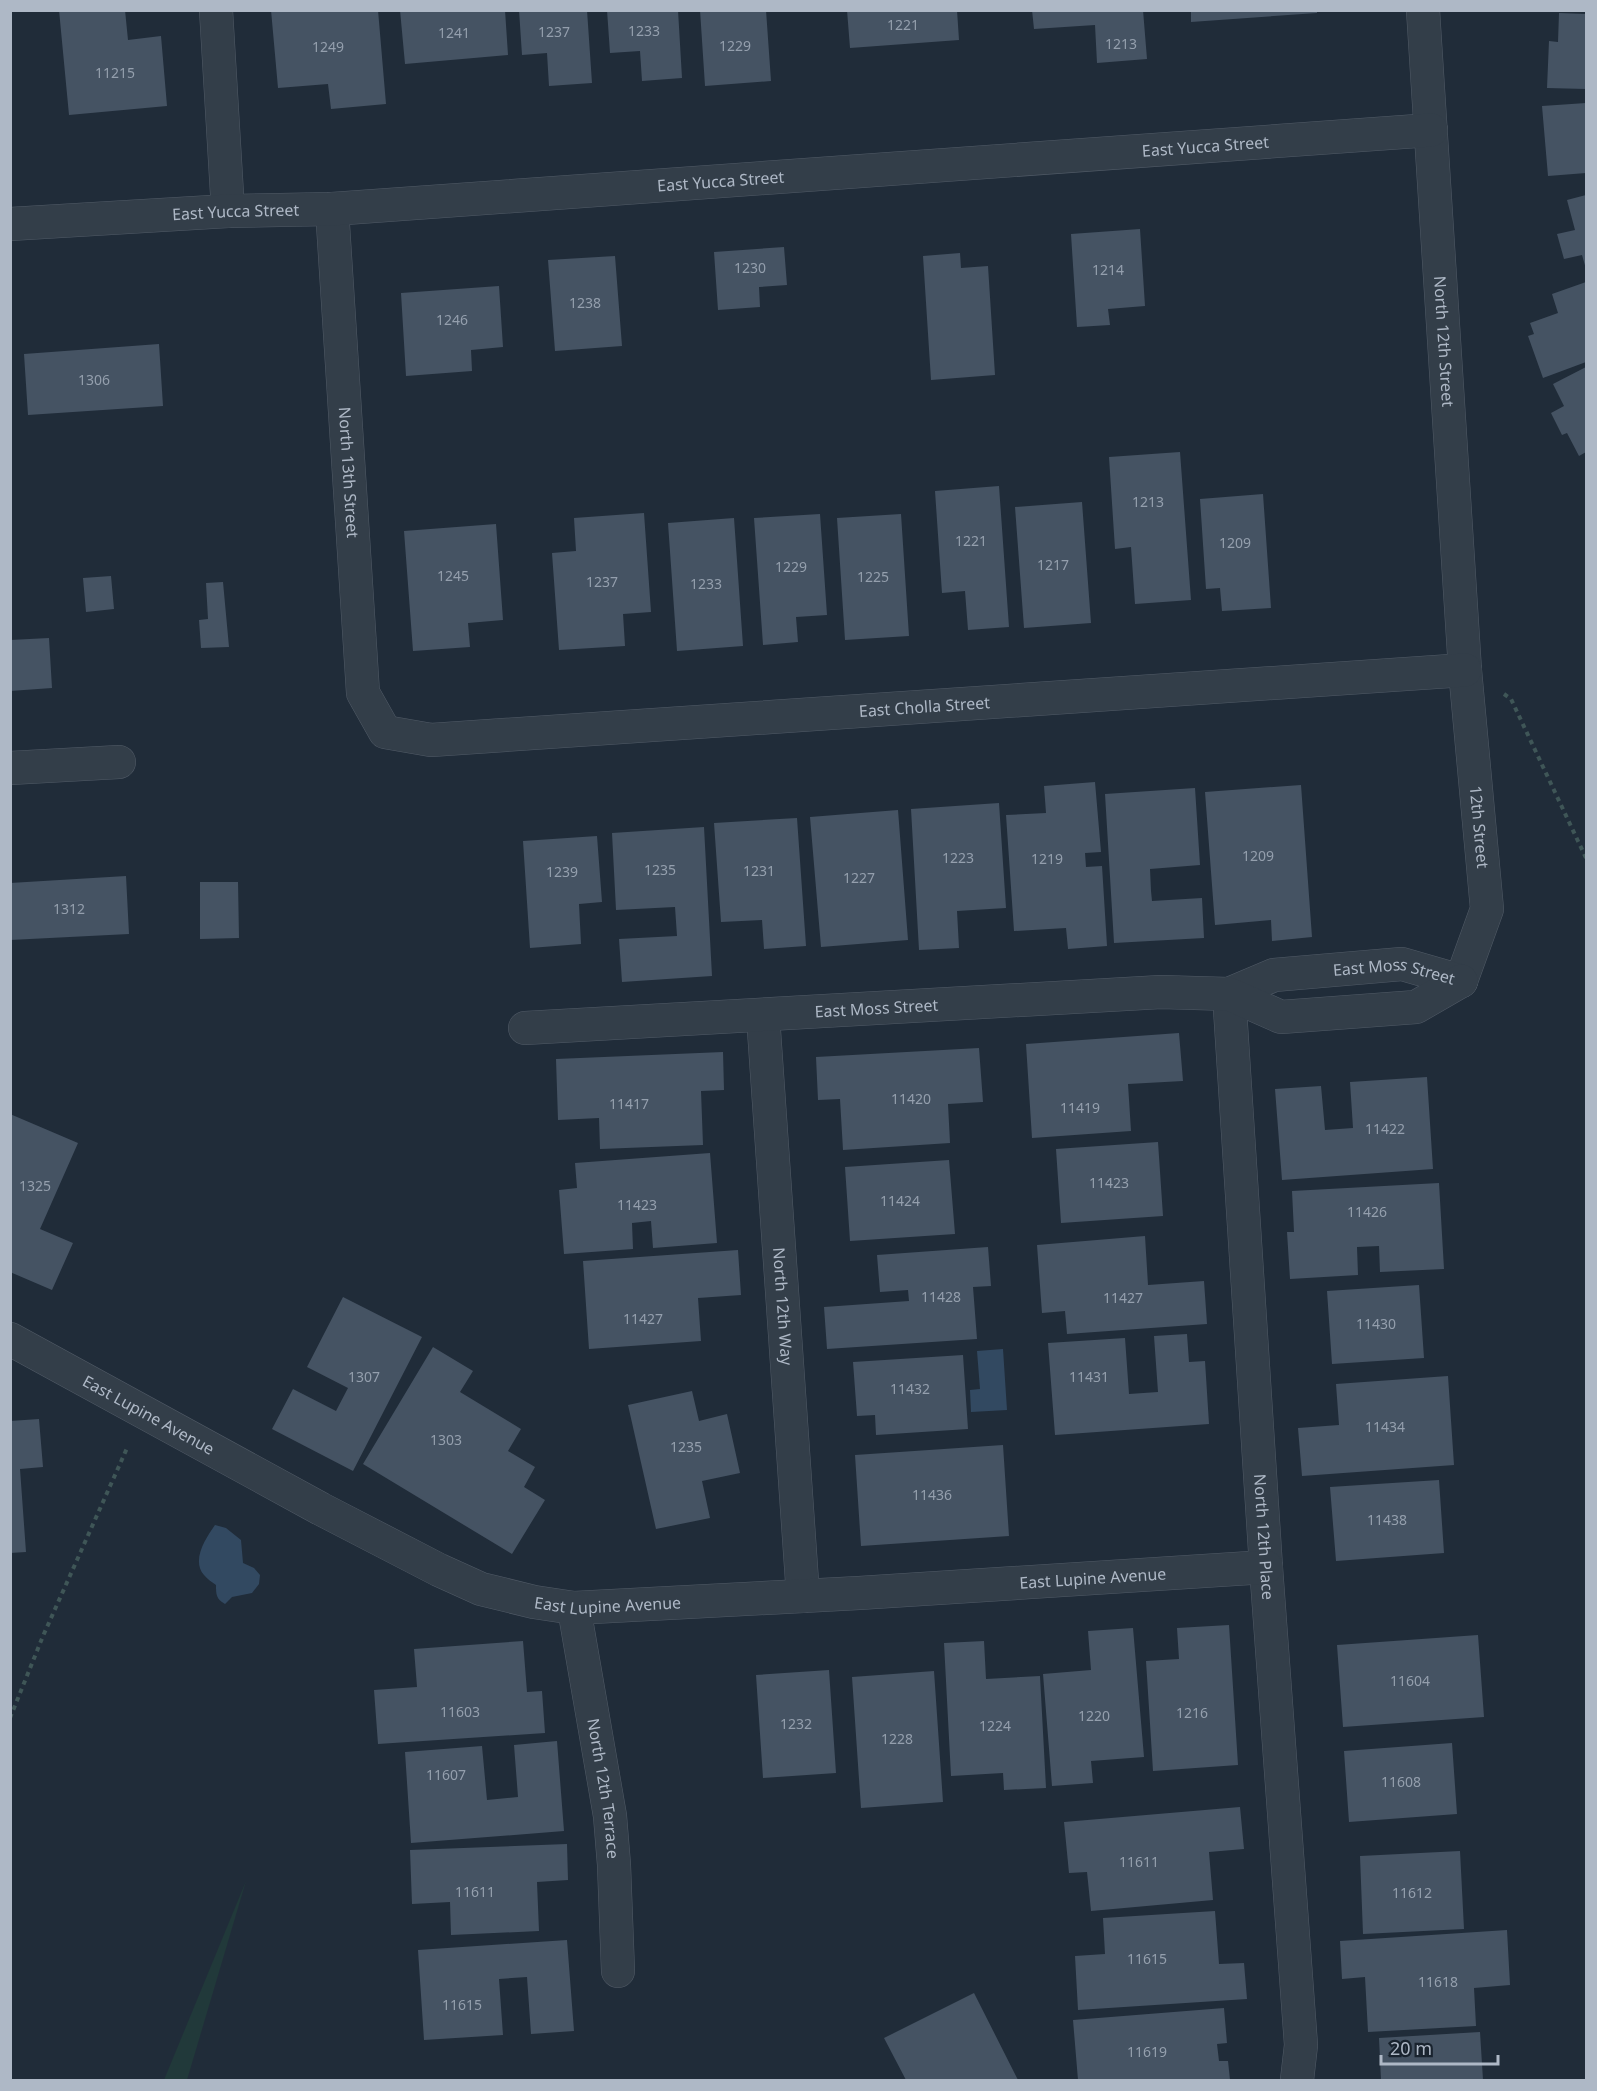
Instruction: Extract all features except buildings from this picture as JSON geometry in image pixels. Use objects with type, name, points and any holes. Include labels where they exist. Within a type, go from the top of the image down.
[{"type":"street","points":[[216,10],[228,211]]},
{"type":"street","name":"North 12th Street","points":[[1423,10],[1465,670]]},
{"type":"street","name":"East Yucca Street","points":[[10,225],[228,211],[332,209],[1431,130]]},
{"type":"street","name":"North 13th Street","points":[[332,209],[363,693],[385,732]]},
{"type":"street","name":"East Cholla Street","points":[[385,732],[431,740],[1465,670]]},
{"type":"street","name":"12th Street","points":[[1461,981],[1487,909],[1465,670]]},
{"type":"street","points":[[10,768],[119,762]]},
{"type":"street","name":"East Moss Street","points":[[1229,994],[1274,975],[1402,964],[1461,981]]},
{"type":"street","name":"East Moss Street","points":[[525,1028],[1161,992],[1229,994],[1281,1017],[1416,1007],[1461,981]]},
{"type":"street","name":"North 12th Place","points":[[1229,994],[1266,1567],[1301,2045],[1297,2080]]},
{"type":"street","name":"North 12th Way","points":[[763,1016],[803,1596]]},
{"type":"street","name":"East Lupine Avenue","points":[[10,1339],[321,1509],[440,1570],[481,1588],[534,1602],[574,1608],[1266,1567]]},
{"type":"street","name":"North 12th Terrace","points":[[574,1608],[609,1816],[614,1865],[618,1971]]},
{"type":"path","points":[[1465,670],[1511,699],[1587,858]]},
{"type":"path","points":[[10,1718],[43,1636],[143,1412]]},
{"type":"green space","points":[[246,1881],[187,2080],[164,2080]]},
{"type":"water","points":[[1003,1349],[1007,1410],[971,1412],[970,1390],[980,1389],[977,1351]]},
{"type":"water","points":[[215,1525],[226,1528],[241,1540],[243,1563],[254,1568],[260,1575],[259,1584],[252,1593],[232,1597],[225,1604],[218,1598],[216,1585],[204,1575],[199,1563],[201,1549]]}]
